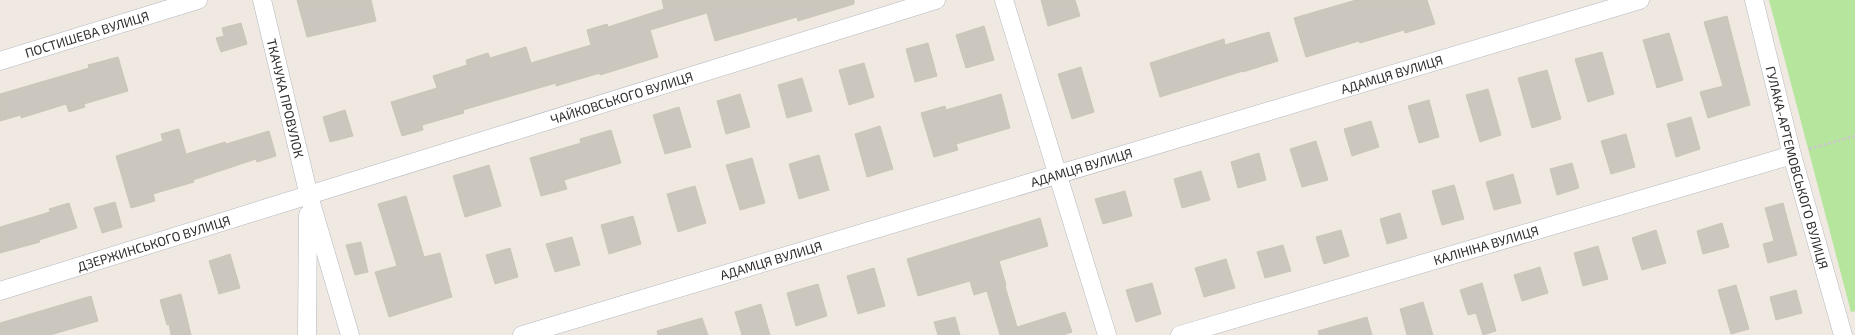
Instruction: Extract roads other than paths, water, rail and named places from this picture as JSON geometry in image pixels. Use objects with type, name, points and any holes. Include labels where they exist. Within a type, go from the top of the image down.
[{"type":"street","name":"ПОСТИШЕВА ВУЛИЦЯ","points":[[0,61],[198,0]]},
{"type":"street","name":"ТКАЧУКА ПРОВУЛОК","points":[[262,0],[309,196]]},
{"type":"street","name":"ЧАЙКОВСЬКОГО ВУЛИЦЯ","points":[[309,196],[936,0]]},
{"type":"street","points":[[1004,0],[1107,335]]},
{"type":"street","name":"АДАМЦЯ ВУЛИЦЯ","points":[[522,335],[1058,176],[1640,0]]},
{"type":"street","name":"ГУЛАКА-АРТЕМОВСЬКОГО ВУЛИЦЯ","points":[[1754,0],[1792,155],[1843,335]]},
{"type":"street","name":"КАЛІНІНА ВУЛИЦЯ","points":[[1180,335],[1792,155]]},
{"type":"street","name":"ДЗЕРЖИНСЬКОГО ВУЛИЦЯ","points":[[0,291],[309,196]]},
{"type":"street","points":[[307,335],[309,196]]},
{"type":"street","points":[[309,196],[350,335]]}]
